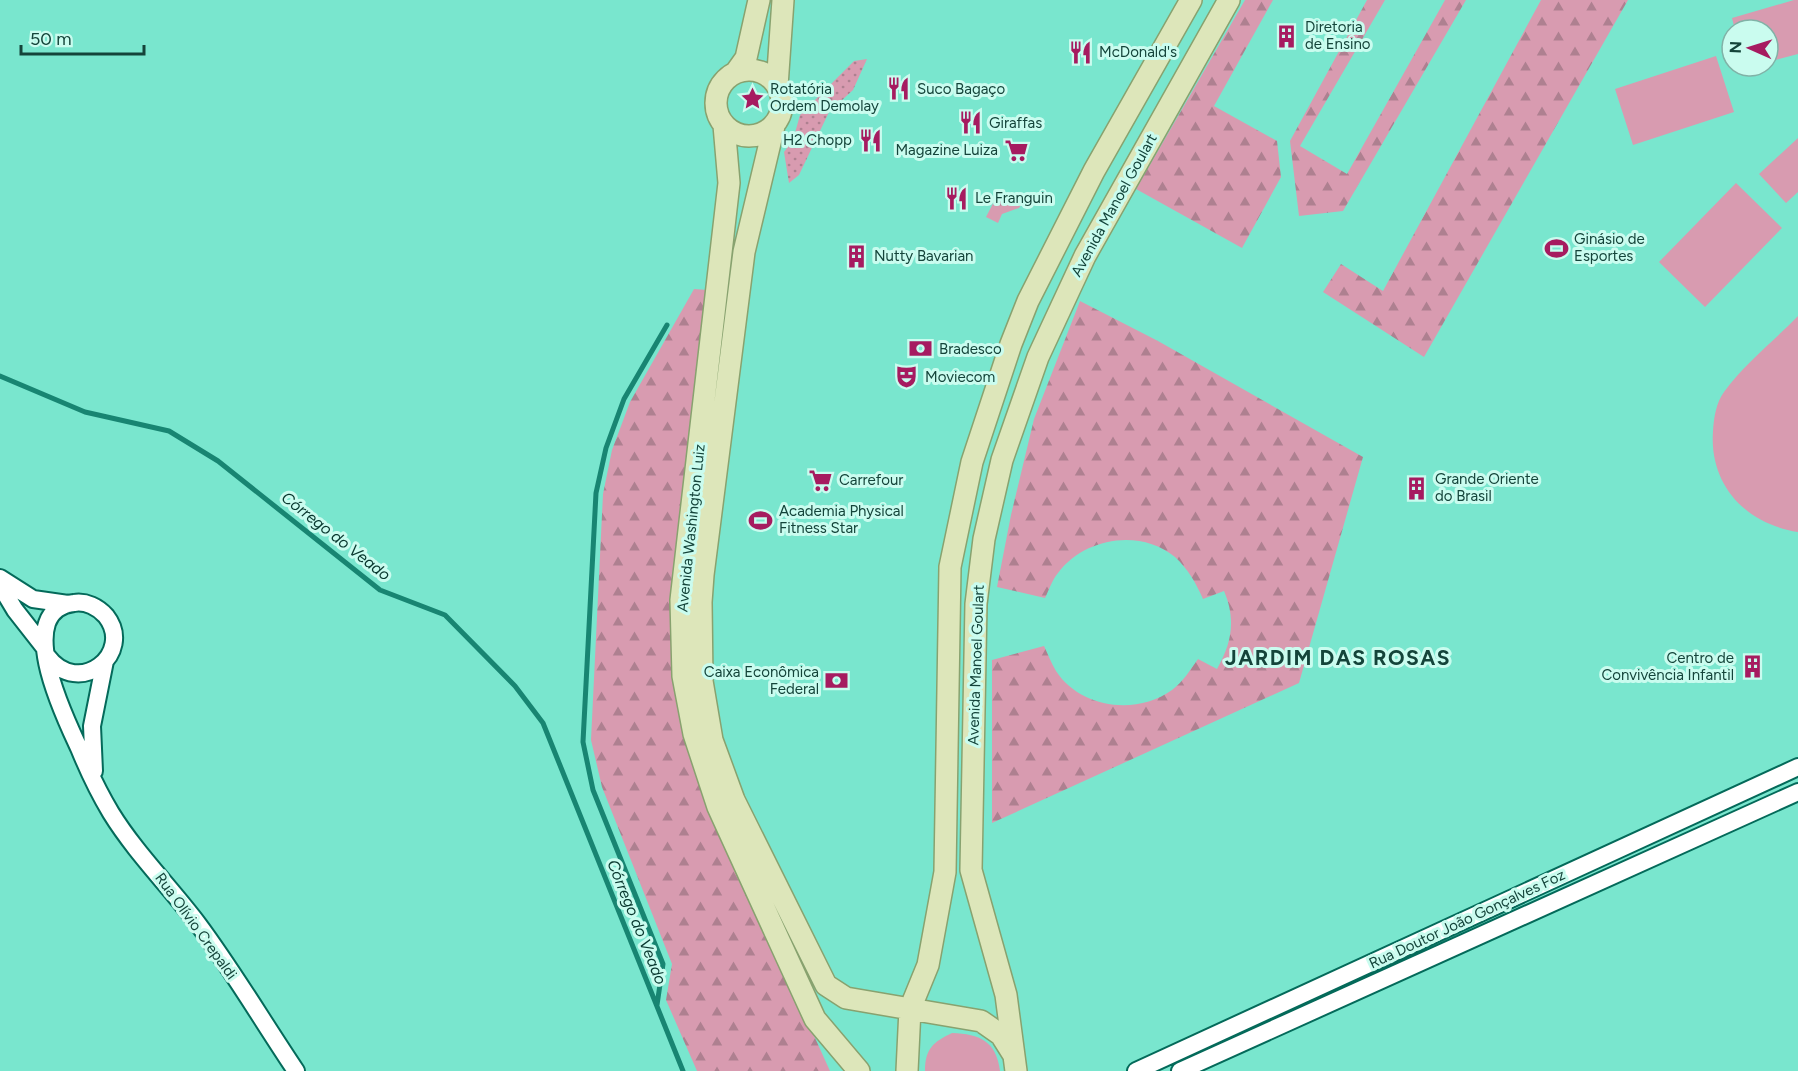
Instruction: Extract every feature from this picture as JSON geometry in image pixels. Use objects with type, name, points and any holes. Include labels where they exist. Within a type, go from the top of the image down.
[{"type":"main road","points":[[759,0],[746,58],[736,72],[719,88],[716,101],[717,114],[724,125],[735,134],[748,137],[762,134],[774,126],[782,109],[777,86],[783,0]]},
{"type":"main road","name":"Avenida Manoel Goulart","points":[[907,1071],[910,1009],[928,965],[945,872],[951,567],[972,462],[1011,344],[1028,301],[1094,171],[1191,0]]},
{"type":"main road","name":"Avenida Manoel Goulart","points":[[1015,1064],[1006,995],[971,870],[976,604],[984,539],[1002,460],[1038,357],[1085,256],[1229,0]]},
{"type":"main road","points":[[736,72],[760,71],[770,77],[777,86]]},
{"type":"main road","name":"Avenida Washington Luiz","points":[[724,125],[729,183],[694,575],[700,602],[702,681],[712,740],[739,810],[815,967],[826,985],[846,998],[981,1021],[1001,1035],[1015,1064]]},
{"type":"main road","name":"Avenida Washington Luiz","points":[[697,543],[744,252],[774,126]]},
{"type":"main road","name":"Avenida Washington Luiz","points":[[694,575],[681,600],[683,676],[694,735],[718,807],[815,1019],[859,1071]]},
{"type":"main road","points":[[815,1019],[837,1071]]},
{"type":"street","points":[[0,578],[33,599],[69,604],[83,603],[93,606],[108,618],[114,638],[112,649],[105,661],[92,671],[71,674],[53,664],[45,651],[44,627],[56,611],[69,604]]},
{"type":"street","name":"Rua Olívio Crepaldi","points":[[0,585],[45,651],[53,686],[111,814],[199,925],[296,1071]]},
{"type":"street","name":"Rua Olívio Crepaldi","points":[[95,781],[92,726],[105,661]]},
{"type":"street","name":"Rua Doutor João Gonçalves Foz","points":[[1136,1071],[1798,767]]},
{"type":"street","name":"Rua Doutor João Gonçalves Foz","points":[[1180,1071],[1798,792]]},
{"type":"green space","points":[[1245,0],[1273,0],[1214,106],[1277,141],[1281,177],[1242,248],[1136,189]]},
{"type":"green space","points":[[1367,0],[1385,0],[1300,146],[1347,174],[1445,0],[1466,0],[1343,211],[1299,216],[1290,141]]},
{"type":"green space","points":[[1541,0],[1628,0],[1424,357],[1323,292],[1341,264],[1383,291]]},
{"type":"green space","points":[[1798,0],[1798,54],[1780,59],[1780,18],[1732,18]]},
{"type":"green space","points":[[1716,56],[1720,78],[1723,78],[1734,112],[1633,145],[1615,89]]},
{"type":"green space","points":[[867,59],[853,90],[829,112],[799,175],[789,183],[784,152],[793,140],[800,115],[854,61]]},
{"type":"green space","points":[[1798,138],[1798,192],[1786,203],[1759,174]]},
{"type":"green space","points":[[1736,183],[1782,228],[1705,307],[1659,262]]},
{"type":"green space","points":[[1000,190],[1023,202],[1019,208],[1002,214],[998,223],[986,217]]},
{"type":"green space","points":[[694,289],[708,290],[674,600],[673,677],[687,744],[709,804],[830,1071],[697,1071],[666,1000],[672,964],[602,787],[591,740],[603,494],[612,450],[630,402]]},
{"type":"green space","points":[[1080,301],[1158,341],[1363,457],[1299,683],[992,823],[992,660],[1044,646],[1056,671],[1066,684],[1094,700],[1126,705],[1158,698],[1172,690],[1183,680],[1198,659],[1217,669],[1226,650],[1231,631],[1230,611],[1224,591],[1203,599],[1191,576],[1175,557],[1146,542],[1113,541],[1082,552],[1058,573],[1045,598],[997,587],[1011,515],[1034,419]]},
{"type":"green space","points":[[1798,316],[1798,532],[1779,528],[1762,520],[1747,511],[1735,499],[1724,485],[1717,468],[1713,451],[1713,431],[1716,410],[1724,392],[1750,362]]},
{"type":"green space","points":[[952,1033],[971,1035],[985,1041],[995,1053],[1000,1071],[925,1071],[925,1063],[931,1047]]},
{"type":"waterway","name":"Córrego do Veado","points":[[657,1005],[663,964],[593,790],[583,742],[596,493],[606,448],[624,399],[667,325]]},
{"type":"waterway","name":"Córrego do Veado","points":[[0,376],[85,412],[169,431],[218,461],[380,590],[445,615],[515,686],[543,723],[683,1071]]},
{"type":"place","name":"Diretoria de Ensino","points":[[1287,36]]},
{"type":"place","name":"McDonald's","points":[[1081,52]]},
{"type":"place","name":"Suco Bagaço","points":[[899,89]]},
{"type":"place","name":"Rotatória Ordem Demolay","points":[[752,98]]},
{"type":"place","name":"Giraffas","points":[[971,123]]},
{"type":"place","name":"H2 Chopp","points":[[870,140]]},
{"type":"place","name":"Magazine Luiza","points":[[1016,150]]},
{"type":"place","name":"Le Franguin","points":[[957,198]]},
{"type":"place","name":"Ginásio de Esportes","points":[[1556,248]]},
{"type":"place","name":"Nutty Bavarian","points":[[856,256]]},
{"type":"place","name":"Bradesco","points":[[921,349]]},
{"type":"place","name":"Moviecom","points":[[907,377]]},
{"type":"place","name":"Carrefour","points":[[821,480]]},
{"type":"place","name":"Grande Oriente do Brasil","points":[[1417,488]]},
{"type":"place","name":"Academia Physical Fitness Star","points":[[761,520]]},
{"type":"place","name":"Centro de Convivência Infantil","points":[[1752,667]]},
{"type":"place","name":"Caixa Econômica Federal","points":[[837,681]]},
{"type":"district","name":"JARDIM DAS ROSAS","points":[[1338,657]]}]
